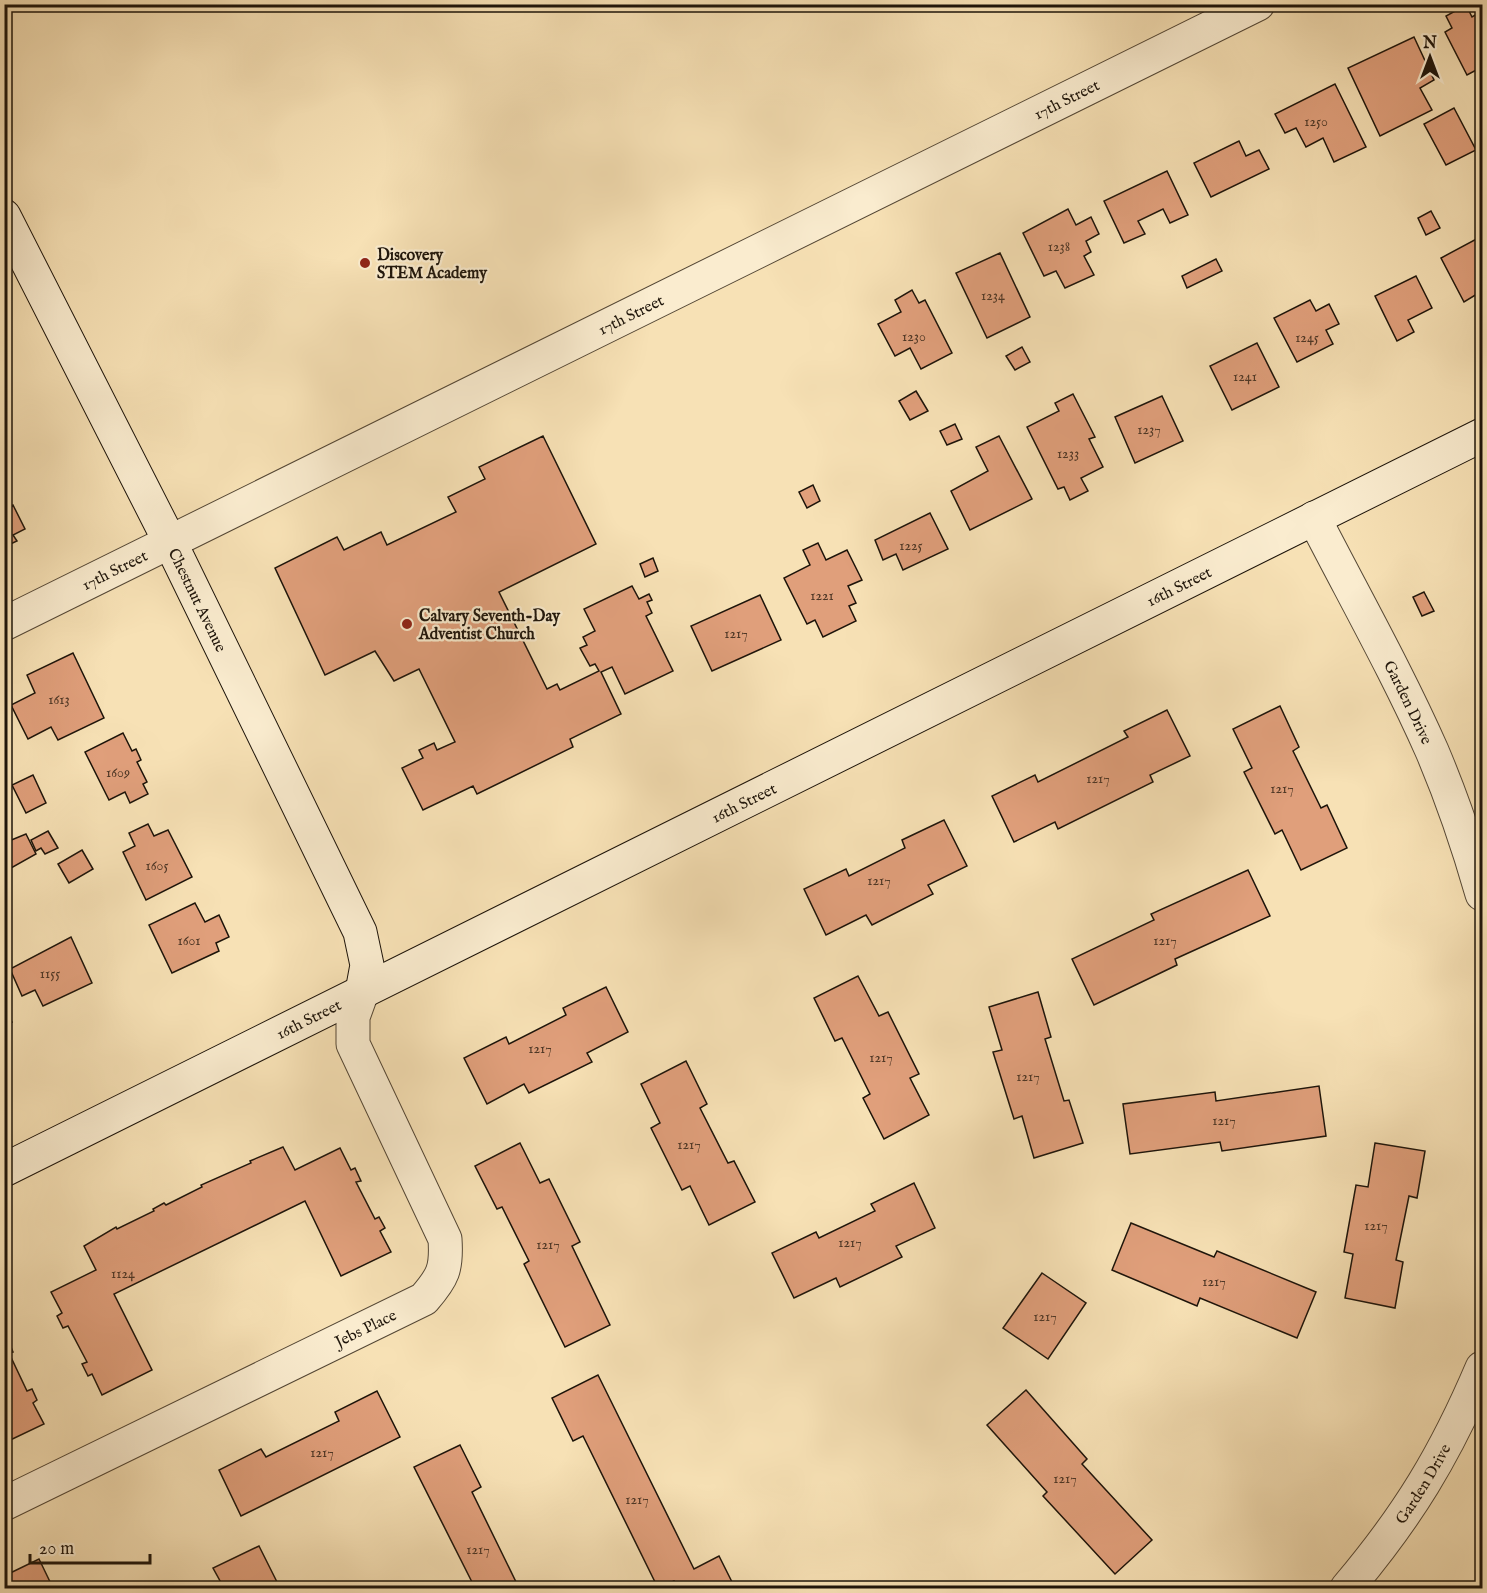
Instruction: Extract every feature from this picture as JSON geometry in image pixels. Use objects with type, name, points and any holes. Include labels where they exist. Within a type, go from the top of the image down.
[{"type":"street","name":"17th Street","points":[[4,624],[1258,4]]},
{"type":"street","name":"Chestnut Avenue","points":[[4,216],[170,542],[360,932],[367,964],[362,992]]},
{"type":"street","name":"16th Street","points":[[4,1170],[1482,435]]},
{"type":"street","name":"Garden Drive","points":[[1314,519],[1433,753],[1466,840],[1482,894]]},
{"type":"street","name":"Jebs Place","points":[[4,1504],[424,1299],[441,1279],[447,1262],[445,1239],[353,1044],[353,1017],[362,992]]},
{"type":"street","name":"Garden Drive","points":[[1347,1588],[1386,1542],[1417,1498],[1457,1426],[1482,1368]]},
{"type":"building","points":[[1466,5],[1472,17],[1482,11],[1482,67],[1467,75],[1445,32],[1452,28],[1446,16]]},
{"type":"building","points":[[1414,37],[1434,80],[1420,88],[1432,110],[1380,136],[1348,68]]},
{"type":"building","points":[[1335,84],[1366,147],[1334,162],[1323,138],[1306,147],[1296,128],[1285,133],[1275,114]]},
{"type":"building","points":[[1454,108],[1476,150],[1446,165],[1424,124]]},
{"type":"building","points":[[1239,141],[1246,156],[1259,150],[1269,169],[1211,197],[1194,163]]},
{"type":"building","points":[[1167,171],[1188,215],[1170,223],[1163,209],[1138,221],[1145,234],[1124,243],[1104,201]]},
{"type":"building","points":[[1068,209],[1076,225],[1091,217],[1099,234],[1086,241],[1091,252],[1084,256],[1094,275],[1065,288],[1056,271],[1044,276],[1023,233]]},
{"type":"building","points":[[1431,211],[1440,228],[1426,235],[1418,218]]},
{"type":"building","points":[[1482,236],[1482,291],[1464,302],[1441,258]]},
{"type":"building","points":[[1000,253],[1030,317],[987,338],[956,273]]},
{"type":"building","points":[[1216,259],[1222,271],[1187,288],[1182,276]]},
{"type":"building","points":[[1416,276],[1432,308],[1408,320],[1414,332],[1397,341],[1375,296]]},
{"type":"building","points":[[912,290],[919,303],[925,300],[952,353],[921,369],[910,348],[895,356],[878,324],[901,312],[895,300]]},
{"type":"building","points":[[1310,300],[1316,311],[1329,304],[1339,324],[1326,330],[1333,344],[1297,362],[1274,318]]},
{"type":"building","points":[[1257,343],[1279,387],[1232,410],[1210,366]]},
{"type":"building","points":[[1022,347],[1030,362],[1015,370],[1006,356]]},
{"type":"building","points":[[916,391],[928,411],[910,420],[899,401]]},
{"type":"building","points":[[1073,394],[1095,437],[1089,439],[1103,467],[1081,478],[1088,491],[1070,500],[1064,487],[1058,489],[1027,427],[1059,411],[1055,403]]},
{"type":"building","points":[[1162,396],[1183,441],[1135,463],[1115,417]]},
{"type":"building","points":[[955,424],[962,439],[947,445],[940,431]]},
{"type":"building","name":"Calvary Seventh-Day Adventist Church","points":[[543,436],[596,544],[499,592],[547,689],[557,684],[560,690],[599,671],[595,664],[590,666],[580,648],[587,645],[583,637],[595,631],[584,609],[632,586],[639,599],[649,594],[652,600],[647,602],[652,613],[646,616],[673,671],[625,694],[612,667],[601,672],[621,714],[570,739],[573,747],[477,794],[473,786],[423,810],[402,768],[423,758],[419,750],[434,743],[437,750],[455,742],[419,669],[394,681],[375,651],[325,675],[275,568],[337,537],[344,550],[381,532],[387,545],[456,512],[448,497],[485,479],[479,467]]},
{"type":"building","points":[[999,436],[1032,499],[970,530],[951,491],[988,471],[976,447]]},
{"type":"building","points":[[813,485],[820,501],[807,508],[799,492]]},
{"type":"building","points":[[13,505],[25,529],[13,535],[17,541],[4,547],[4,509]]},
{"type":"building","points":[[930,513],[948,549],[903,570],[896,554],[883,560],[875,540]]},
{"type":"building","points":[[818,543],[826,560],[847,550],[862,580],[848,586],[856,603],[849,606],[856,621],[823,637],[815,620],[807,624],[784,578],[810,565],[803,550]]},
{"type":"building","points":[[653,558],[658,571],[645,577],[640,564]]},
{"type":"building","points":[[1424,592],[1434,611],[1422,616],[1413,597]]},
{"type":"building","points":[[760,595],[781,640],[712,671],[691,626]]},
{"type":"building","points":[[73,653],[104,718],[58,740],[51,727],[28,739],[11,705],[35,693],[27,675]]},
{"type":"building","points":[[1280,706],[1299,747],[1293,751],[1321,808],[1327,805],[1347,848],[1301,870],[1282,830],[1275,834],[1244,772],[1252,768],[1233,729]]},
{"type":"building","points":[[1167,710],[1190,756],[1150,775],[1153,782],[1058,829],[1055,822],[1014,842],[992,796],[1035,775],[1038,782],[1128,737],[1124,731]]},
{"type":"building","points":[[123,733],[132,751],[136,749],[141,760],[137,762],[147,782],[143,784],[148,794],[130,803],[125,792],[109,800],[85,752]]},
{"type":"building","points":[[33,775],[46,803],[26,813],[12,785]]},
{"type":"building","points":[[944,820],[967,866],[928,885],[933,894],[872,925],[866,915],[826,935],[804,889],[846,869],[849,876],[905,848],[902,840]]},
{"type":"building","points":[[148,824],[154,836],[168,830],[192,877],[146,900],[123,852],[135,846],[129,833]]},
{"type":"building","points":[[48,831],[58,848],[45,854],[41,848],[36,851],[31,840]]},
{"type":"building","points":[[26,834],[36,854],[4,872],[4,843]]},
{"type":"building","points":[[82,850],[93,869],[69,883],[58,864]]},
{"type":"building","points":[[1248,870],[1270,916],[1175,959],[1177,965],[1094,1005],[1072,959],[1154,920],[1151,914]]},
{"type":"building","points":[[195,903],[205,922],[219,915],[229,937],[216,943],[219,951],[172,973],[149,925]]},
{"type":"building","points":[[71,937],[92,983],[43,1006],[35,990],[22,996],[10,969]]},
{"type":"building","points":[[858,976],[879,1016],[888,1012],[919,1074],[910,1078],[929,1115],[884,1139],[863,1098],[870,1094],[842,1038],[835,1041],[814,998]]},
{"type":"building","points":[[606,987],[628,1032],[587,1053],[592,1062],[529,1093],[524,1084],[487,1104],[464,1058],[506,1037],[509,1044],[566,1015],[563,1008]]},
{"type":"building","points":[[1038,992],[1051,1037],[1045,1039],[1064,1101],[1069,1100],[1083,1143],[1034,1158],[1022,1116],[1014,1119],[993,1052],[1002,1050],[989,1007]]},
{"type":"building","points":[[4,1007],[12,1022],[4,1025]]},
{"type":"building","points":[[686,1061],[707,1104],[700,1108],[728,1163],[734,1161],[755,1202],[709,1225],[690,1186],[682,1190],[651,1128],[660,1123],[641,1084]]},
{"type":"building","points":[[1319,1086],[1326,1136],[1222,1151],[1220,1142],[1130,1154],[1123,1104],[1215,1092],[1216,1101]]},
{"type":"building","points":[[520,1143],[540,1183],[549,1179],[580,1242],[572,1246],[610,1325],[565,1347],[524,1264],[529,1261],[502,1207],[497,1209],[475,1166]]},
{"type":"building","points":[[1375,1143],[1425,1151],[1417,1198],[1409,1196],[1396,1260],[1403,1262],[1395,1308],[1345,1298],[1353,1254],[1344,1252],[1356,1185],[1368,1187]]},
{"type":"building","points":[[283,1147],[295,1170],[340,1148],[351,1170],[355,1168],[361,1181],[356,1182],[375,1219],[379,1217],[385,1228],[380,1231],[391,1252],[341,1276],[305,1201],[114,1294],[152,1370],[102,1395],[92,1374],[88,1376],[82,1364],[87,1362],[68,1326],[63,1328],[57,1316],[62,1313],[51,1292],[96,1270],[84,1246],[116,1227],[117,1229],[154,1211],[153,1209],[164,1203],[166,1205],[202,1187],[201,1185]]},
{"type":"building","points":[[914,1183],[935,1228],[896,1246],[902,1257],[840,1287],[836,1278],[794,1298],[772,1253],[816,1232],[819,1238],[875,1211],[871,1204]]},
{"type":"building","points":[[1131,1223],[1214,1257],[1217,1251],[1316,1292],[1297,1338],[1200,1298],[1197,1306],[1112,1270]]},
{"type":"building","points":[[1042,1273],[1086,1303],[1048,1359],[1003,1328]]},
{"type":"building","points":[[8,1340],[13,1352],[9,1353],[27,1391],[32,1389],[37,1400],[33,1403],[44,1424],[4,1443],[4,1341]]},
{"type":"building","points":[[598,1375],[694,1569],[719,1556],[735,1588],[678,1588],[674,1581],[658,1588],[583,1436],[573,1441],[552,1398]]},
{"type":"building","points":[[1026,1390],[1087,1459],[1082,1464],[1152,1540],[1115,1574],[1043,1496],[1047,1492],[987,1425]]},
{"type":"building","points":[[377,1391],[400,1437],[241,1516],[219,1470],[261,1449],[266,1457],[339,1421],[335,1412]]},
{"type":"building","points":[[460,1445],[481,1487],[472,1492],[519,1588],[475,1588],[414,1467]]},
{"type":"building","points":[[259,1546],[280,1588],[224,1588],[213,1568]]},
{"type":"building","points":[[39,1559],[53,1588],[4,1588],[4,1576]]},
{"type":"place","name":"Discovery STEM Academy","points":[[365,263]]},
{"type":"place","name":"Calvary Seventh-Day Adventist Church","points":[[407,624]]}]
